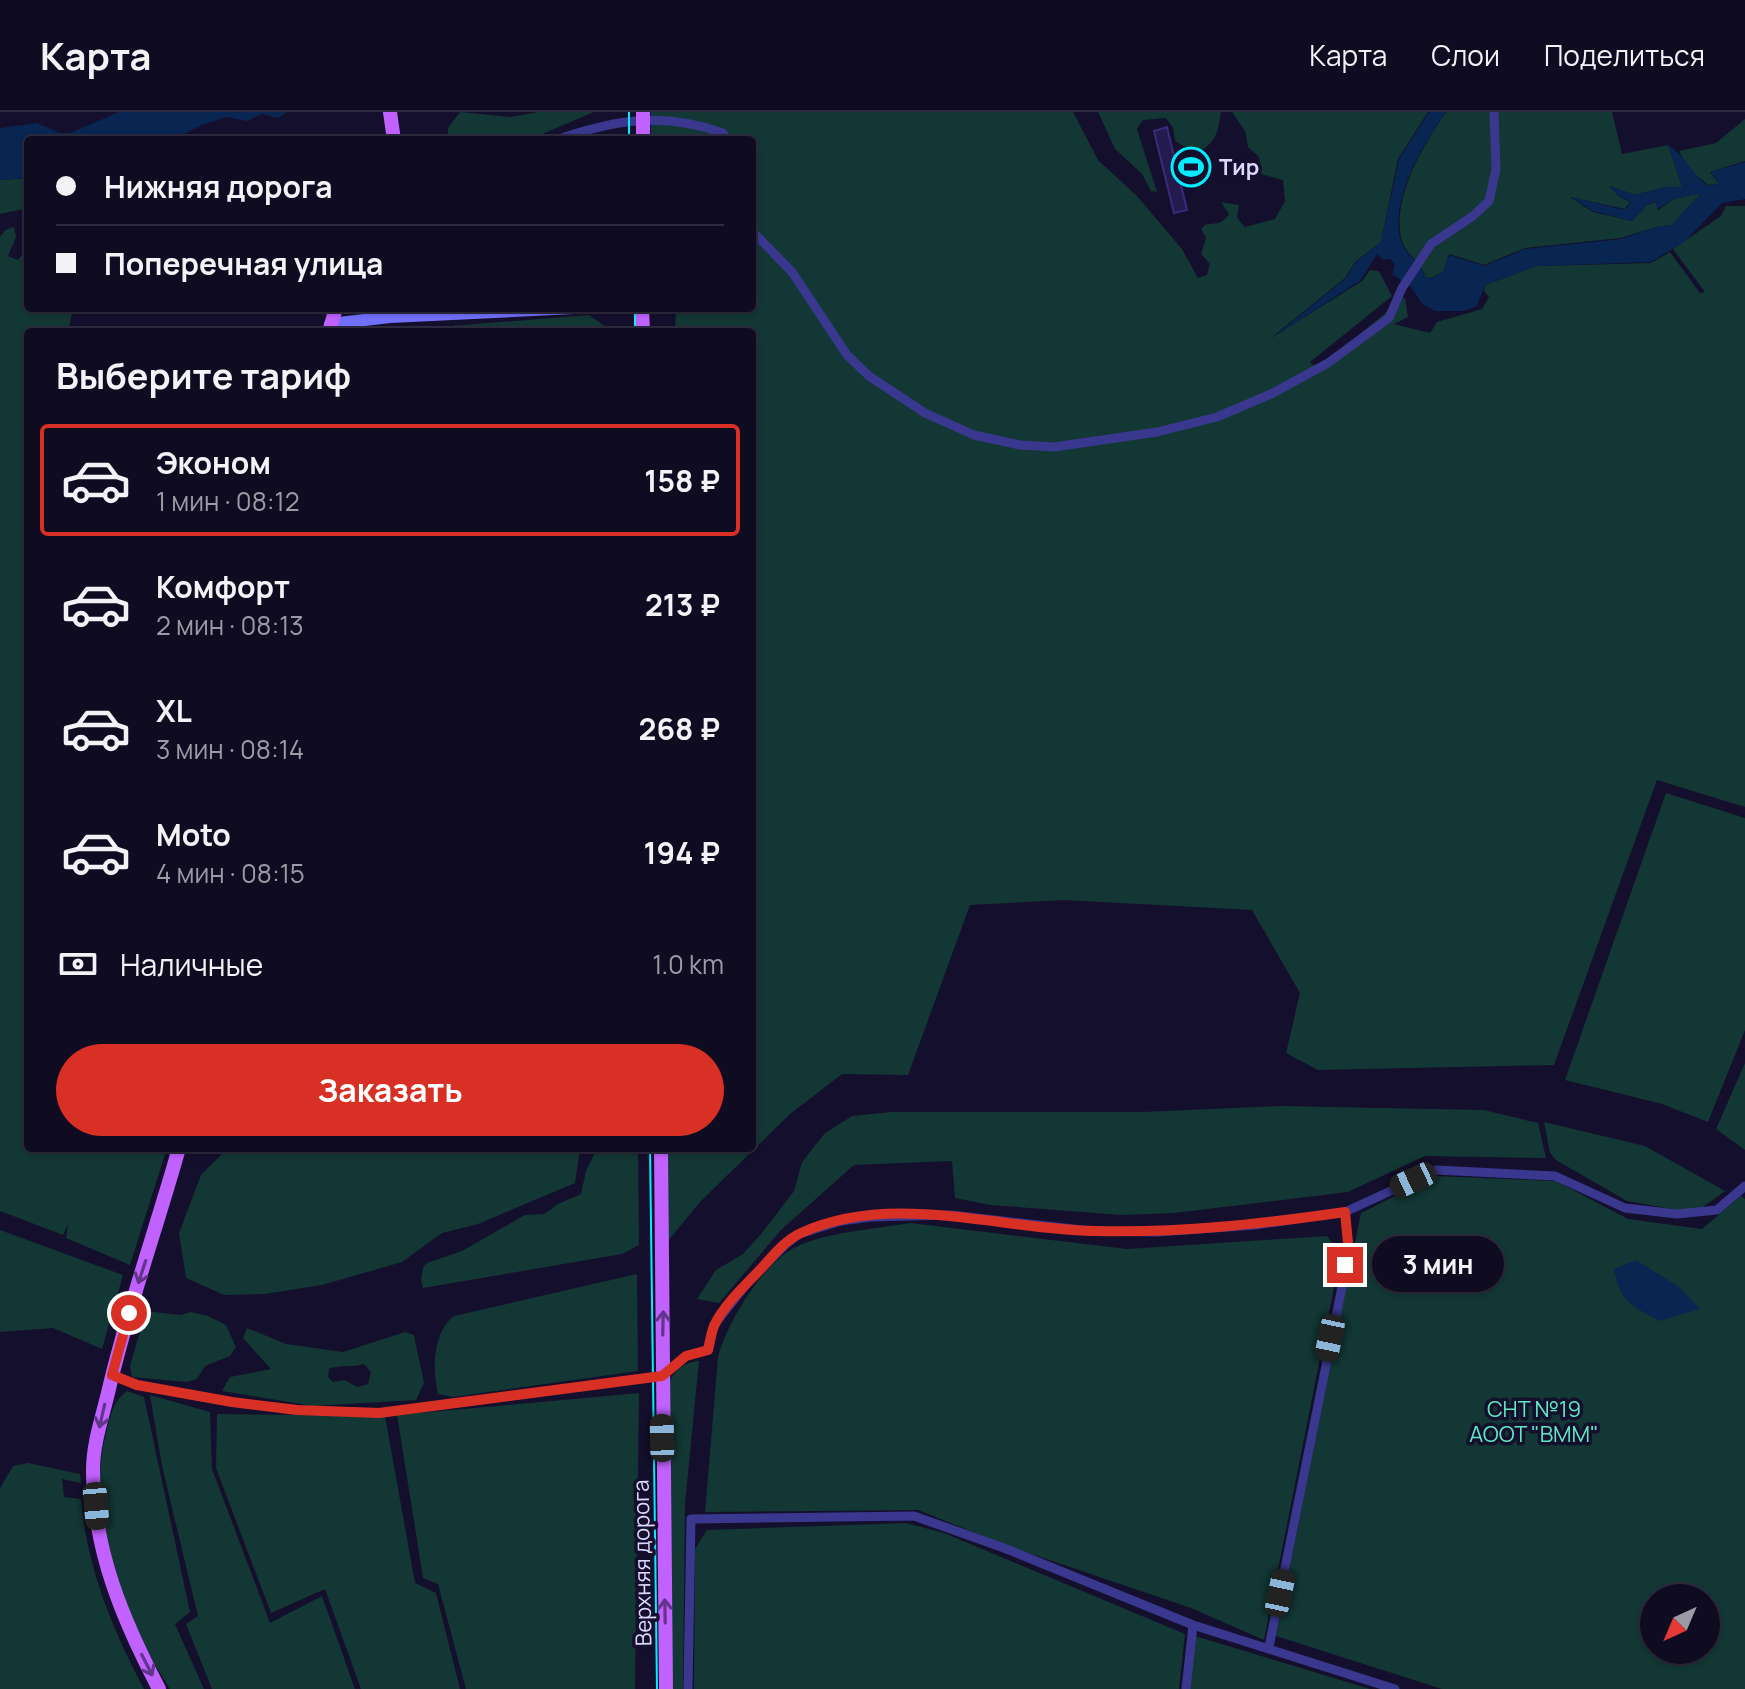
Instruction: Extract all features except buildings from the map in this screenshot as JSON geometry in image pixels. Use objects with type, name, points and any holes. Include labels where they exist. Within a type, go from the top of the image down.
[{"type":"main road","points":[[390,112],[393,136]]},
{"type":"main road","points":[[643,112],[643,136]]},
{"type":"main road","points":[[330,328],[390,317],[474,312]]},
{"type":"main road","points":[[159,1689],[123,1615],[108,1575],[97,1528],[94,1455],[112,1375],[178,1152]]},
{"type":"main road","name":"Верхняя дорога","points":[[661,1152],[666,1689]]},
{"type":"street","points":[[756,235],[792,272],[847,355],[869,376],[925,413],[974,435],[1020,445],[1054,447],[1157,432],[1217,417],[1271,394],[1328,363],[1389,318],[1402,288],[1431,244],[1473,216],[1489,201],[1496,169],[1494,112]]},
{"type":"street","points":[[568,136],[631,114],[682,115],[724,136]]},
{"type":"street","points":[[112,1375],[137,1385],[232,1402],[297,1410],[379,1413],[662,1376],[686,1356],[708,1350],[714,1325],[749,1281],[799,1234],[841,1221],[871,1217],[951,1215],[1091,1231],[1158,1232],[1255,1225],[1345,1212],[1436,1170],[1555,1176],[1625,1208],[1677,1214],[1717,1210],[1745,1186]]},
{"type":"street","points":[[1269,1647],[1342,1287],[1348,1243],[1345,1212]]},
{"type":"street","points":[[688,1689],[687,1585],[691,1519],[914,1516],[1004,1548],[1193,1625],[1395,1689]]},
{"type":"street","points":[[1186,1689],[1193,1625]]},
{"type":"green space","points":[[460,112],[511,117],[538,112],[594,112],[537,136],[448,136],[448,128]]},
{"type":"green space","points":[[651,112],[1073,112],[1098,160],[1137,196],[1182,249],[1198,278],[1207,275],[1210,264],[1201,254],[1206,238],[1201,229],[1205,225],[1221,222],[1229,214],[1221,202],[1239,205],[1237,218],[1245,227],[1275,219],[1285,201],[1283,180],[1261,174],[1259,157],[1248,147],[1245,131],[1232,112],[1428,112],[1398,159],[1381,242],[1355,262],[1345,278],[1271,338],[1362,281],[1370,270],[1379,271],[1392,296],[1310,362],[1317,369],[1405,297],[1408,317],[1394,324],[1430,333],[1437,322],[1482,309],[1489,297],[1484,291],[1485,285],[1537,266],[1651,263],[1670,252],[1700,293],[1705,292],[1673,249],[1721,216],[1726,206],[1745,206],[1745,807],[1657,780],[1554,1065],[1318,1070],[1286,1053],[1300,993],[1252,910],[1064,900],[970,905],[908,1075],[842,1074],[790,1114],[756,1147],[756,328],[675,328],[676,312],[756,312],[756,136],[651,136]]},
{"type":"green space","points":[[1098,112],[1221,112],[1215,137],[1196,153],[1175,141],[1173,128],[1166,118],[1143,120],[1137,129],[1157,192],[1151,191],[1142,174],[1115,149]]},
{"type":"green space","points":[[1446,112],[1612,112],[1622,154],[1668,145],[1682,187],[1666,187],[1635,195],[1609,186],[1630,202],[1625,209],[1570,197],[1593,212],[1632,221],[1646,206],[1656,202],[1658,210],[1674,199],[1701,193],[1672,225],[1621,238],[1525,248],[1484,265],[1449,254],[1443,272],[1432,278],[1426,277],[1402,241],[1401,208],[1411,173]]},
{"type":"green space","points":[[1745,119],[1745,161],[1710,172],[1719,184],[1708,185],[1689,169],[1679,151],[1716,143]]},
{"type":"green space","points":[[24,178],[24,209],[0,214],[0,180]]},
{"type":"green space","points":[[14,227],[16,237],[8,256],[18,260],[24,252],[24,312],[72,312],[69,328],[24,328],[24,1152],[166,1152],[130,1265],[66,1238],[68,1224],[63,1235],[0,1211],[0,237],[5,230]]},
{"type":"green space","points":[[589,315],[607,328],[425,328]]},
{"type":"green space","points":[[1666,793],[1745,818],[1745,1030],[1708,1122],[1662,1104],[1565,1080]]},
{"type":"green space","points":[[1745,1063],[1745,1150],[1716,1129]]},
{"type":"green space","points":[[1280,1106],[1484,1110],[1538,1123],[1546,1158],[1425,1156],[1348,1192],[1174,1213],[1122,1215],[990,1205],[955,1198],[952,1161],[854,1165],[781,1230],[719,1303],[697,1299],[716,1270],[743,1254],[761,1234],[794,1191],[802,1162],[825,1133],[852,1116],[892,1112],[1143,1112]]},
{"type":"green space","points":[[1544,1122],[1645,1146],[1725,1191],[1699,1210],[1689,1212],[1627,1201],[1556,1160],[1550,1153]]},
{"type":"green space","points":[[224,1152],[579,1152],[575,1183],[478,1224],[442,1233],[402,1262],[322,1285],[265,1294],[224,1295],[186,1278],[179,1233],[201,1175]]},
{"type":"green space","points":[[595,1152],[638,1152],[639,1245],[622,1254],[423,1288],[423,1267],[427,1263],[462,1251],[525,1215],[544,1214],[581,1194],[586,1171]]},
{"type":"green space","points":[[663,1152],[751,1152],[700,1202],[664,1246]]},
{"type":"green space","name":"СНТ №19 АООТ \"ВММ\"","points":[[1434,1176],[1556,1181],[1628,1219],[1702,1229],[1741,1196],[1745,1199],[1745,1689],[1442,1689],[1276,1636],[1361,1213]]},
{"type":"green space","points":[[910,1223],[1127,1249],[1327,1236],[1341,1253],[1264,1640],[1191,1608],[1008,1546],[918,1510],[705,1512],[718,1357],[749,1293],[774,1263],[800,1245],[841,1233]]},
{"type":"green space","points":[[0,1230],[123,1275],[102,1349],[53,1328],[0,1332]]},
{"type":"green space","points":[[637,1274],[638,1371],[453,1397],[438,1394],[435,1374],[438,1341],[454,1316]]},
{"type":"green space","points":[[146,1311],[180,1315],[191,1312],[208,1316],[226,1325],[236,1347],[230,1356],[205,1366],[197,1379],[187,1382],[132,1377],[130,1366]]},
{"type":"green space","points":[[247,1328],[286,1344],[343,1352],[405,1332],[414,1335],[424,1383],[416,1400],[313,1406],[222,1391],[230,1377],[271,1369],[243,1338]],"holes":[[[364,1364],[371,1372],[368,1384],[357,1387],[345,1380],[333,1382],[328,1377],[329,1369],[338,1367]]]},
{"type":"green space","points":[[699,1361],[685,1504],[683,1689],[672,1689],[669,1383],[680,1368]]},
{"type":"green space","points":[[127,1391],[144,1397],[190,1612],[175,1624],[204,1689],[170,1689],[138,1631],[112,1567],[100,1500],[101,1466],[111,1415],[118,1400]]},
{"type":"green space","points":[[639,1393],[635,1689],[466,1689],[438,1584],[423,1578],[397,1415]]},
{"type":"green space","points":[[150,1395],[210,1412],[212,1469],[270,1623],[322,1596],[355,1689],[212,1689],[186,1624],[198,1616],[162,1466]]},
{"type":"green space","points":[[217,1414],[385,1416],[415,1583],[436,1593],[460,1689],[361,1689],[325,1589],[271,1613],[216,1468]]},
{"type":"green space","points":[[28,1463],[80,1474],[81,1483],[62,1479],[64,1497],[81,1499],[95,1573],[144,1689],[0,1689],[0,1488],[13,1466]]},
{"type":"green space","points":[[906,1523],[944,1533],[1185,1634],[1179,1689],[694,1689],[695,1549],[707,1530]]},
{"type":"green space","points":[[1195,1636],[1370,1689],[1189,1689]]},
{"type":"water","points":[[119,112],[287,112],[278,118],[262,114],[247,121],[227,117],[180,136],[24,136],[24,178],[0,180],[0,128],[37,123],[60,133],[70,133]]},
{"type":"water","points":[[1429,112],[1446,112],[1410,174],[1400,208],[1399,225],[1403,246],[1426,277],[1432,279],[1443,272],[1449,255],[1484,266],[1525,249],[1621,239],[1672,225],[1701,193],[1674,199],[1657,209],[1656,201],[1646,206],[1632,221],[1593,211],[1571,197],[1625,210],[1631,202],[1620,197],[1610,186],[1635,195],[1666,187],[1682,187],[1668,145],[1708,186],[1719,184],[1711,172],[1745,162],[1745,199],[1722,203],[1684,242],[1651,262],[1537,266],[1485,285],[1477,306],[1464,311],[1435,311],[1422,304],[1411,287],[1392,274],[1395,264],[1377,254],[1361,280],[1272,338],[1346,278],[1355,263],[1381,242],[1399,159]]},
{"type":"water","points":[[1636,1260],[1679,1287],[1700,1309],[1660,1321],[1635,1307],[1620,1289],[1614,1269]]},
{"type":"tram line","points":[[629,112],[629,136]]},
{"type":"tram line","points":[[635,312],[635,328]]},
{"type":"tram line","points":[[650,1152],[657,1689]]},
{"type":"place","name":"Тир","points":[[1191,167]]},
{"type":"route","points":[[129,1313],[112,1375],[121,1379],[137,1385],[232,1402],[297,1410],[380,1413],[662,1376],[686,1356],[708,1350],[714,1325],[749,1281],[785,1245],[799,1234],[841,1221],[951,1215],[1091,1231],[1158,1232],[1255,1225],[1345,1212],[1348,1243],[1345,1265]]}]
